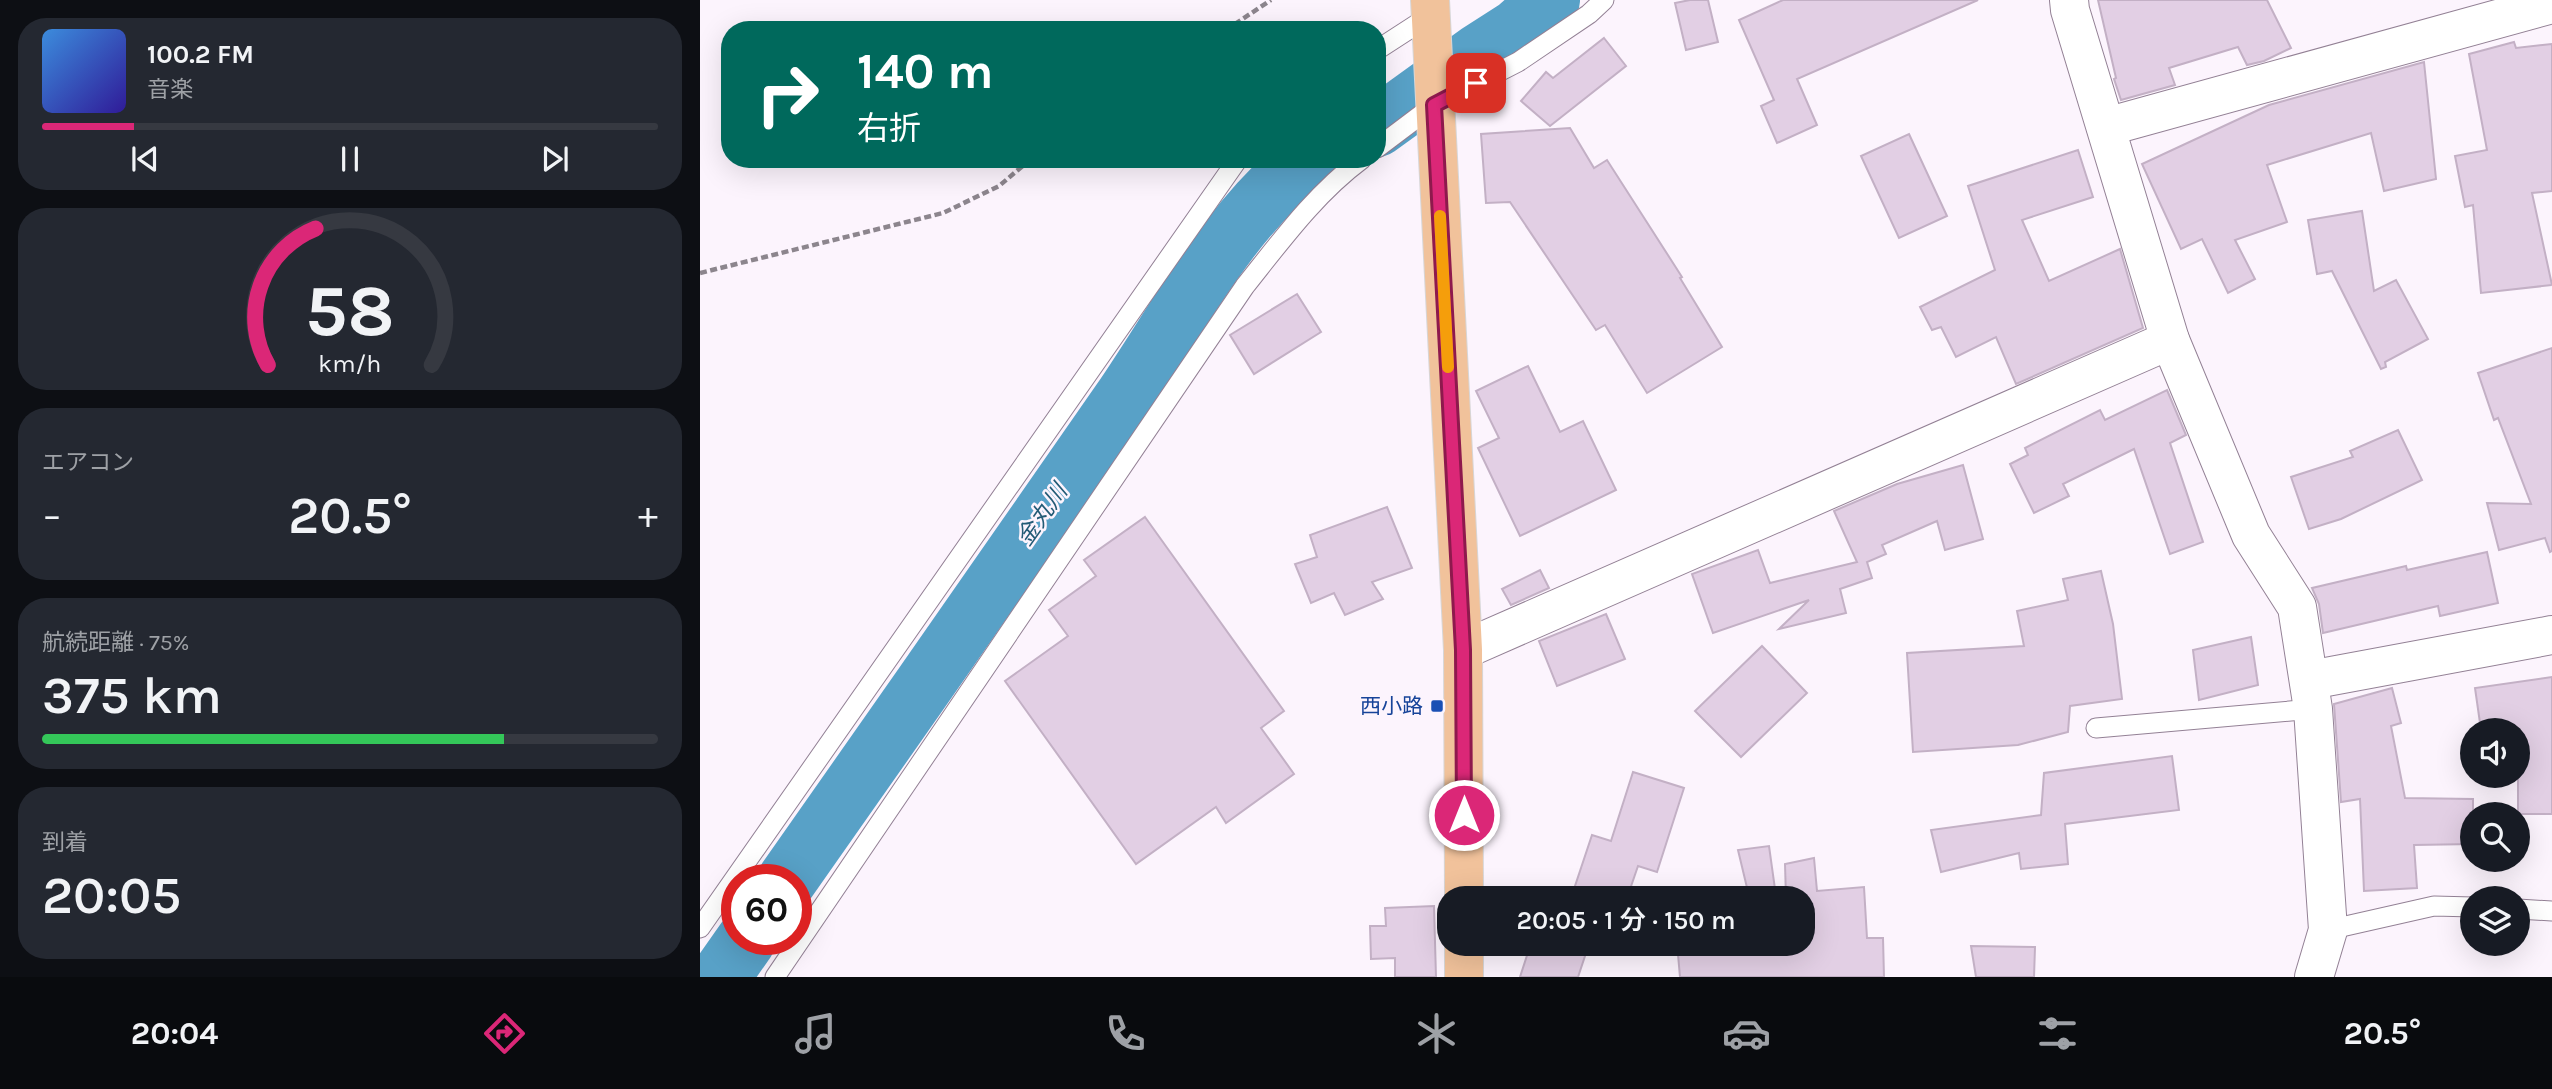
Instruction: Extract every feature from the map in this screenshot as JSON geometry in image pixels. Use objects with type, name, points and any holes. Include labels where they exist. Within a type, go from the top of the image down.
[{"type":"main road","points":[[1437,10],[1434,105],[1463,650],[1464,886]]},
{"type":"main road","points":[[1464,956],[1464,977]]},
{"type":"street","points":[[2069,0],[2170,340],[2251,535],[2297,607],[2312,695],[2328,930],[2314,977]]},
{"type":"street","points":[[2106,127],[2552,4]]},
{"type":"street","points":[[1463,650],[2170,340]]},
{"type":"street","points":[[2312,695],[2552,635]]},
{"type":"lane","points":[[1386,141],[1434,105],[1518,62],[1589,14],[1604,0]]},
{"type":"lane","points":[[1386,44],[1437,10]]},
{"type":"lane","points":[[700,928],[1232,168]]},
{"type":"lane","points":[[775,977],[1245,286],[1297,220],[1350,168]]},
{"type":"lane","points":[[2096,728],[2312,695]]},
{"type":"lane","points":[[2328,930],[2434,906],[2460,907]]},
{"type":"lane","points":[[2530,910],[2552,911]]},
{"type":"path","points":[[1240,21],[1271,0]]},
{"type":"path","points":[[700,273],[943,213],[999,186],[1020,168]]},
{"type":"building","points":[[1708,0],[1718,42],[1686,50],[1675,3]]},
{"type":"building","points":[[1783,0],[1978,0],[1797,79],[1817,125],[1777,143],[1761,106],[1774,100],[1739,20]]},
{"type":"building","points":[[2098,0],[2267,0],[2291,48],[2264,61],[2247,65],[2238,47],[2169,68],[2175,85],[2121,100],[2114,79],[2116,78]]},
{"type":"building","points":[[1604,38],[1626,66],[1550,126],[1521,101],[1546,72],[1553,78]]},
{"type":"building","points":[[2514,42],[2516,48],[2552,44],[2552,191],[2532,193],[2552,285],[2481,293],[2473,205],[2465,207],[2455,156],[2487,150],[2469,54]]},
{"type":"building","points":[[2424,62],[2436,179],[2384,191],[2371,133],[2267,165],[2287,222],[2235,240],[2255,279],[2228,293],[2202,239],[2181,249],[2142,164],[2269,105]]},
{"type":"building","points":[[1570,128],[1594,168],[1607,160],[1682,277],[1680,278],[1722,347],[1647,393],[1605,325],[1596,330],[1510,202],[1486,203],[1481,134]]},
{"type":"building","points":[[1909,134],[1947,216],[1899,238],[1861,156]]},
{"type":"building","points":[[2078,150],[2093,197],[2022,220],[2049,281],[2120,249],[2143,328],[2016,384],[1996,337],[1956,357],[1941,327],[1932,330],[1920,307],[1995,270],[1968,186]]},
{"type":"building","points":[[2362,211],[2374,291],[2396,280],[2428,339],[2385,362],[2386,367],[2381,369],[2332,271],[2317,274],[2308,220]]},
{"type":"building","points":[[1297,294],[1321,332],[1254,374],[1230,335]]},
{"type":"building","points":[[2552,348],[2552,551],[2550,552],[2545,538],[2499,550],[2487,503],[2531,504],[2498,418],[2494,420],[2478,373]]},
{"type":"building","points":[[1528,366],[1560,432],[1583,421],[1616,490],[1520,536],[1478,448],[1499,438],[1476,391]]},
{"type":"building","points":[[2167,390],[2186,435],[2170,443],[2203,542],[2170,554],[2134,449],[2063,484],[2069,496],[2034,513],[2010,464],[2028,455],[2025,448],[2100,410],[2105,420]]},
{"type":"building","points":[[2398,430],[2422,480],[2341,519],[2309,529],[2291,477],[2353,457],[2350,451]]},
{"type":"building","points":[[1963,465],[1983,539],[1945,550],[1937,521],[1882,545],[1886,554],[1867,562],[1872,578],[1840,589],[1846,613],[1779,629],[1809,600],[1713,633],[1692,574],[1758,550],[1770,583],[1857,562],[1834,511],[1897,484]]},
{"type":"building","points":[[1387,507],[1412,568],[1372,582],[1383,599],[1345,615],[1334,593],[1311,603],[1295,564],[1317,557],[1310,535]]},
{"type":"building","points":[[1145,517],[1284,711],[1261,728],[1294,774],[1226,823],[1216,807],[1136,864],[1005,681],[1068,636],[1049,610],[1096,576],[1084,560]]},
{"type":"building","points":[[2487,552],[2498,603],[2440,616],[2438,606],[2323,633],[2319,604],[2312,588],[2406,566],[2407,570]]},
{"type":"building","points":[[1540,570],[1549,588],[1511,605],[1502,589]]},
{"type":"building","points":[[2101,571],[2113,624],[2122,699],[2070,706],[2068,732],[2018,745],[1913,752],[1907,653],[2024,646],[2017,611],[2068,600],[2063,579]]},
{"type":"building","points":[[1606,614],[1625,659],[1557,686],[1539,641]]},
{"type":"building","points":[[2251,637],[2258,685],[2199,700],[2193,650]]},
{"type":"building","points":[[1762,646],[1807,693],[1741,757],[1695,711]]},
{"type":"building","points":[[2552,677],[2552,814],[2530,814],[2530,802],[2518,802],[2518,788],[2530,788],[2530,718],[2479,718],[2475,688]]},
{"type":"building","points":[[2392,688],[2401,723],[2391,726],[2405,798],[2473,799],[2473,802],[2460,802],[2460,844],[2414,845],[2417,888],[2364,891],[2360,799],[2341,802],[2334,704]]},
{"type":"building","points":[[2172,756],[2179,810],[2065,824],[2068,864],[2021,869],[2019,853],[1941,872],[1931,830],[2041,815],[2044,773]]},
{"type":"building","points":[[1633,772],[1684,788],[1657,872],[1638,866],[1631,886],[1575,886],[1592,835],[1611,841]]},
{"type":"building","points":[[1769,846],[1775,886],[1747,886],[1738,850]]},
{"type":"building","points":[[1814,858],[1817,891],[1864,887],[1867,938],[1883,938],[1884,977],[1680,977],[1678,956],[1815,956],[1815,886],[1786,886],[1785,864]]},
{"type":"building","points":[[1434,906],[1436,977],[1395,977],[1395,958],[1371,959],[1370,926],[1386,926],[1385,908]]},
{"type":"building","points":[[1971,946],[2035,947],[2034,977],[1976,977]]},
{"type":"building","points":[[1527,956],[1585,956],[1578,977],[1520,977]]},
{"type":"waterway","name":"金丸川","points":[[1386,120],[1517,29],[1550,0]]},
{"type":"waterway","name":"金丸川","points":[[798,864],[1121,402],[1227,242],[1277,185],[1296,168]]},
{"type":"waterway","name":"金丸川","points":[[720,977],[735,955]]},
{"type":"slow traffic","points":[[1440,216],[1448,367]]},
{"type":"place","name":"西小路","points":[[1437,706]]},
{"type":"route","points":[[1464,815],[1463,650],[1434,105],[1476,83]]}]
